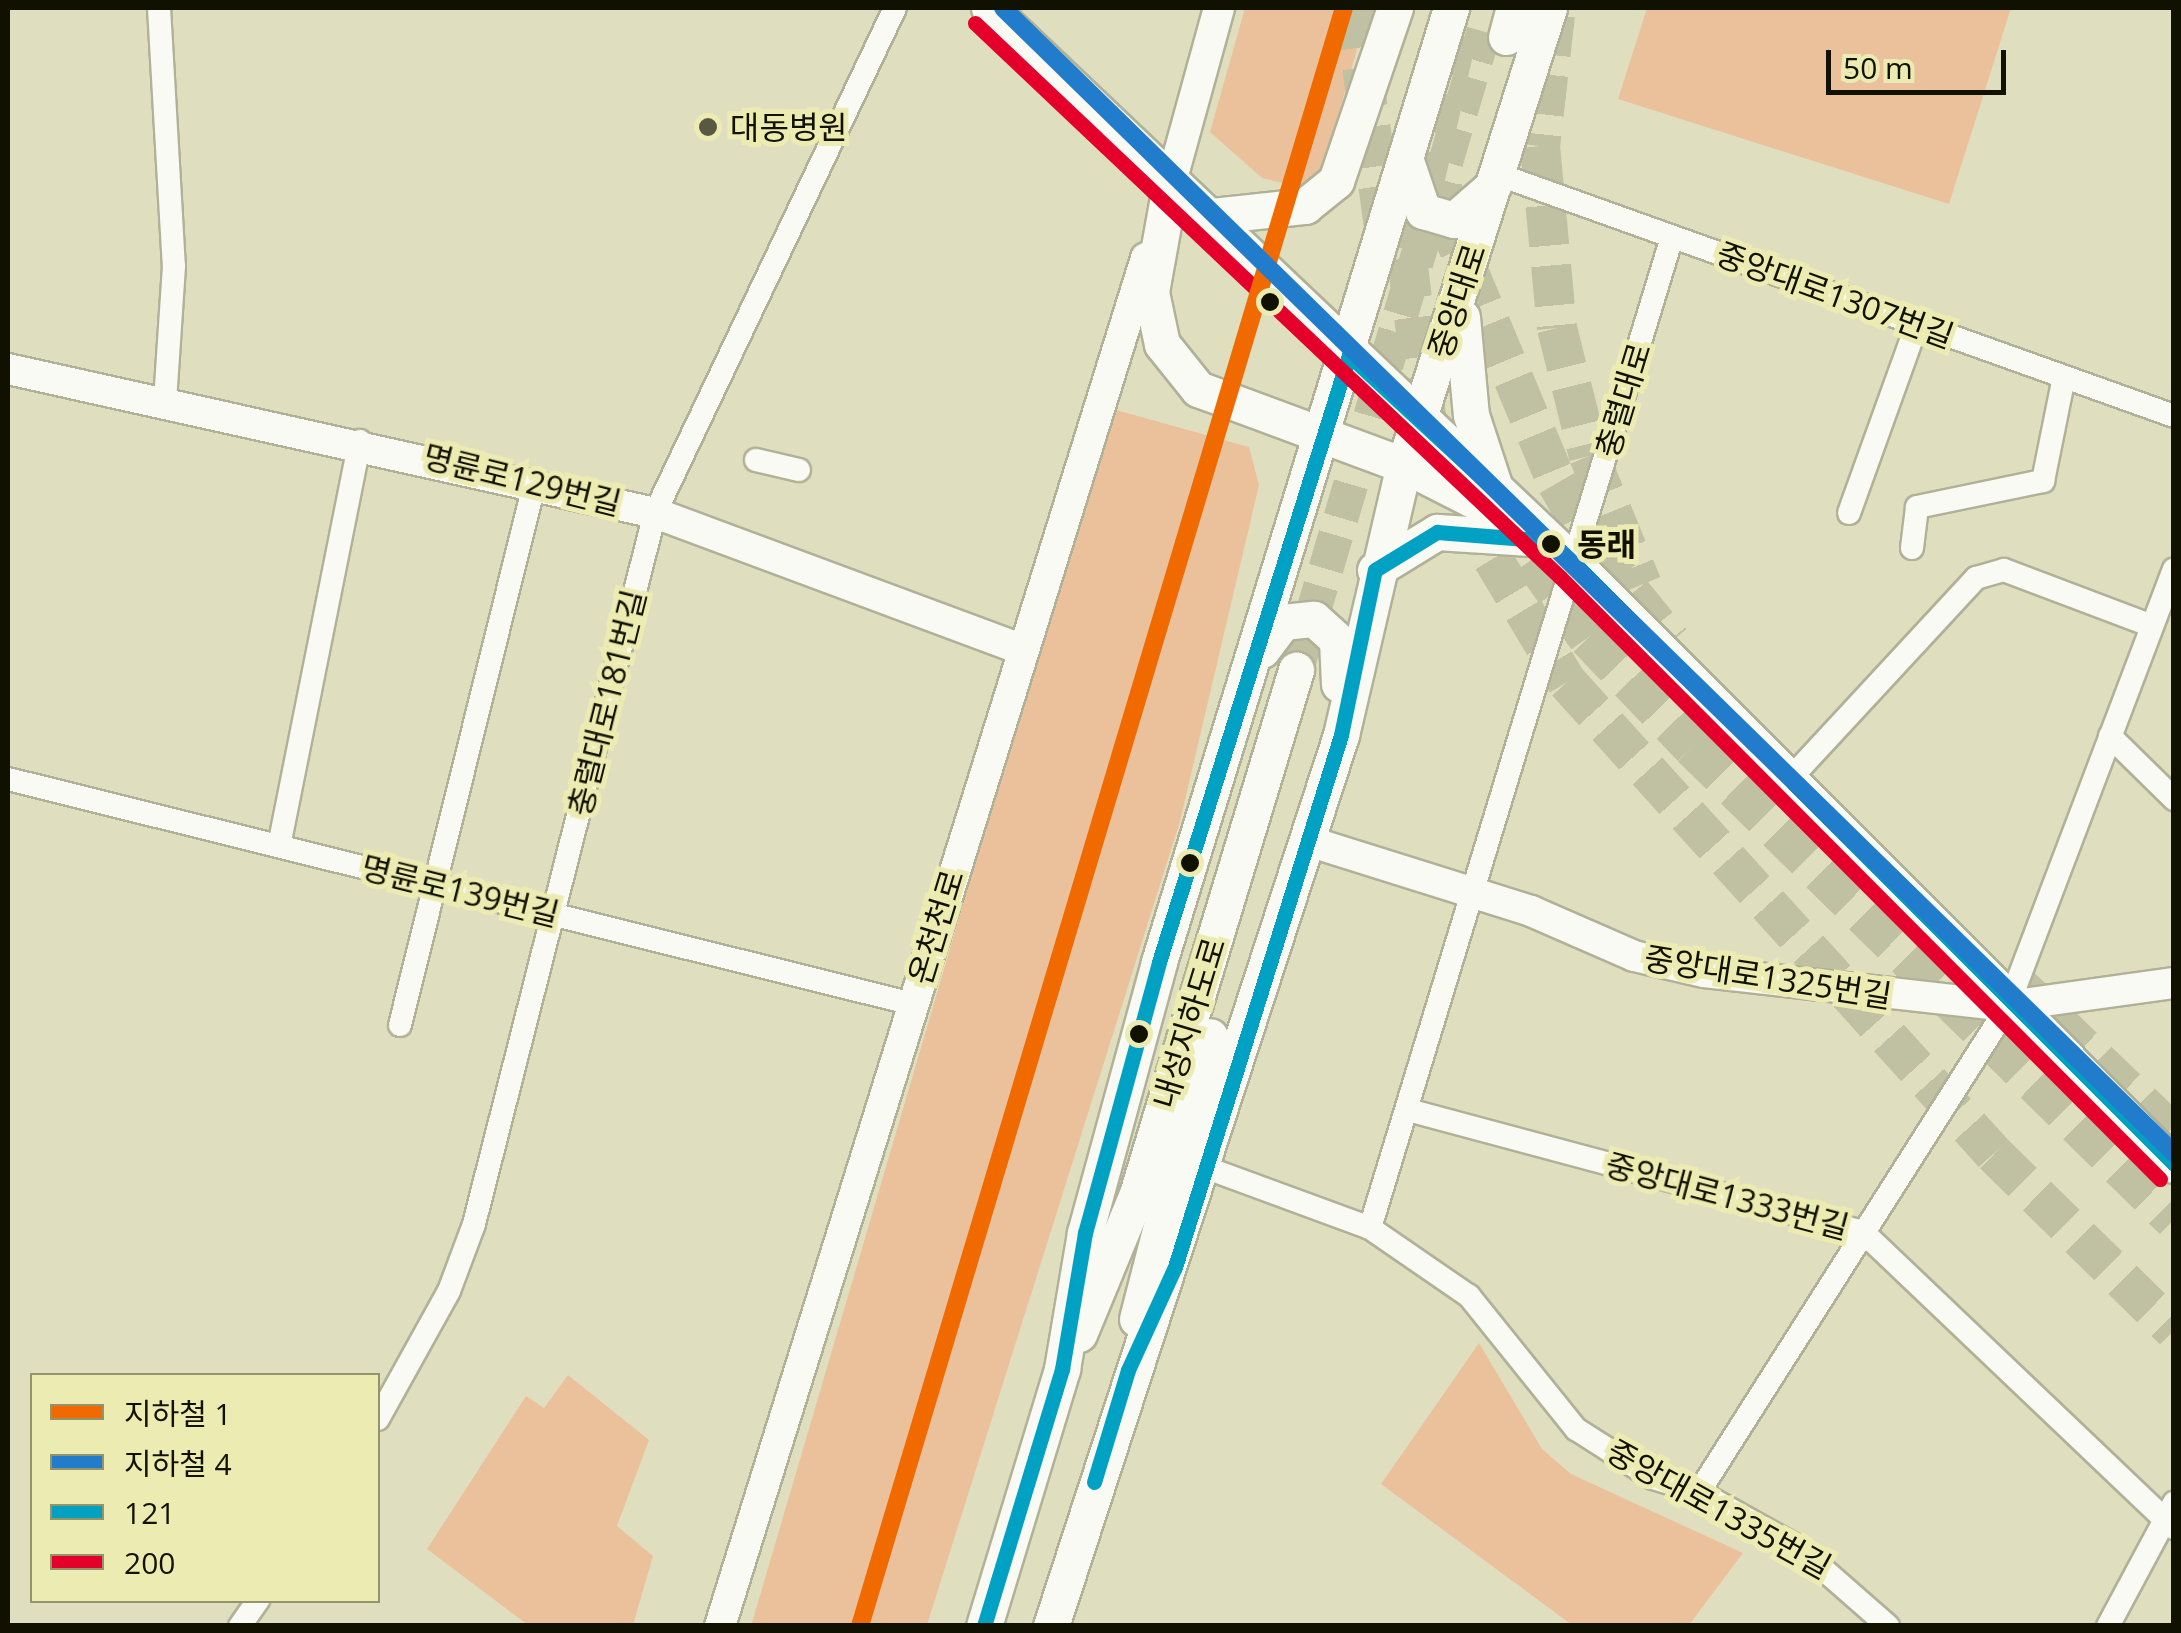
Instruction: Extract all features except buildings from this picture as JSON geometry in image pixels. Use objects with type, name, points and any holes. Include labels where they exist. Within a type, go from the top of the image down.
[{"type":"main road","points":[[989,8],[1189,204],[1563,552],[2008,1006],[2174,1165]]},
{"type":"main road","points":[[1395,8],[1336,181],[1305,206],[1189,204],[1156,230],[1153,301],[1162,344],[1198,388],[1404,465],[1563,552]]},
{"type":"main road","points":[[984,1626],[1062,1369],[1084,1233],[1451,8]]},
{"type":"main road","name":"중앙대로","points":[[1052,1626],[1128,1370],[1207,1168],[1341,735],[1374,570],[1404,465],[1550,8]]},
{"type":"main road","points":[[1406,160],[1423,210],[1454,220],[1495,180]]},
{"type":"main road","points":[[1462,285],[1471,415],[1496,491]]},
{"type":"main road","points":[[1374,570],[1437,532],[1563,552]]},
{"type":"main road","points":[[1252,666],[1283,622],[1326,625],[1337,640],[1341,735]]},
{"type":"main road","name":"내성지하도로","points":[[1128,1370],[1149,1198],[1307,673]]},
{"type":"main road","name":"내성지하도로","points":[[1062,1369],[1149,1198]]},
{"type":"street","points":[[159,8],[174,266],[165,400]]},
{"type":"street","name":"충렬대로181번길","points":[[380,1415],[449,1291],[474,1224],[655,514],[894,8]]},
{"type":"street","points":[[1189,204],[1219,8]]},
{"type":"street","name":"중앙대로1307번길","points":[[1495,180],[1672,236],[2174,416]]},
{"type":"street","name":"온천천로","points":[[720,1626],[1020,649],[1156,230]]},
{"type":"street","name":"충렬대로","points":[[1370,1228],[1472,891],[1563,552],[1672,236]]},
{"type":"street","points":[[1850,514],[1917,324]]},
{"type":"street","name":"명륜로129번길","points":[[8,369],[360,442],[534,481],[655,514],[1020,649]]},
{"type":"street","points":[[1912,548],[1917,507],[2042,480],[2064,376]]},
{"type":"street","points":[[279,846],[360,442]]},
{"type":"street","points":[[756,460],[798,470]]},
{"type":"street","points":[[400,1024],[534,481]]},
{"type":"street","points":[[1700,1492],[2008,1006],[2152,626],[2168,602],[2174,569]]},
{"type":"street","points":[[1788,781],[1976,578],[2004,570],[2152,626]]},
{"type":"street","points":[[2110,736],[2174,798]]},
{"type":"street","name":"명륜로139번길","points":[[8,779],[913,1004]]},
{"type":"street","name":"중앙대로1325번길","points":[[1308,841],[1472,891],[1664,964],[2008,1006],[2174,983]]},
{"type":"street","name":"중앙대로1333번길","points":[[1408,1110],[1863,1232],[2169,1516]]},
{"type":"street","name":"중앙대로1335번길","points":[[1207,1168],[1370,1228],[1469,1296],[1576,1429],[1653,1478],[1700,1492],[1837,1572],[1888,1626]]},
{"type":"street","points":[[2108,1626],[2169,1516]]},
{"type":"street","points":[[240,1626],[256,1603]]},
{"type":"shaded area","points":[[1245,8],[1369,8],[1322,171],[1300,187],[1262,178],[1210,132]]},
{"type":"shaded area","points":[[1647,8],[2011,8],[1949,204],[1618,99]]},
{"type":"shaded area","points":[[1109,408],[1249,447],[1259,485],[1180,821],[927,1625],[751,1626]]},
{"type":"shaded area","points":[[1479,1343],[1542,1449],[1571,1474],[1743,1553],[1689,1625],[1572,1625],[1381,1484]]},
{"type":"shaded area","points":[[568,1375],[649,1440],[617,1526],[653,1556],[633,1625],[528,1625],[427,1549],[526,1396],[544,1408]]},
{"type":"tunnel","points":[[1354,8],[1386,241]]},
{"type":"tunnel","points":[[1555,15],[1540,146],[1557,328],[1589,456],[1642,585]]},
{"type":"tunnel","points":[[1296,670],[1484,31]]},
{"type":"tunnel","points":[[1457,35],[1407,258],[1431,456],[1567,682],[1994,1154],[2174,1330]]},
{"type":"tunnel","points":[[1442,185],[1444,213],[1557,483],[1594,547],[1671,642]]},
{"type":"tunnel","points":[[1498,510],[1588,638],[1692,747],[2174,1220]]},
{"type":"tunnel","points":[[2011,978],[2174,1135]]},
{"type":"metro line","name":"4","points":[[1003,8],[2174,1153]]},
{"type":"metro line","name":"1","points":[[860,1626],[1344,8]]},
{"type":"transit line","name":"200","points":[[975,23],[1560,577],[2160,1179]]},
{"type":"transit line","name":"121","points":[[984,1626],[1062,1369],[1085,1233],[1159,962],[1349,355],[1574,563],[2174,1164]]},
{"type":"transit line","name":"121","points":[[1094,1482],[1128,1370],[1175,1267],[1341,735],[1375,570],[1437,532],[1551,541]]},
{"type":"place","name":"대동병원","points":[[708,127]]},
{"type":"place","name":"동래","points":[[1551,544]]}]
